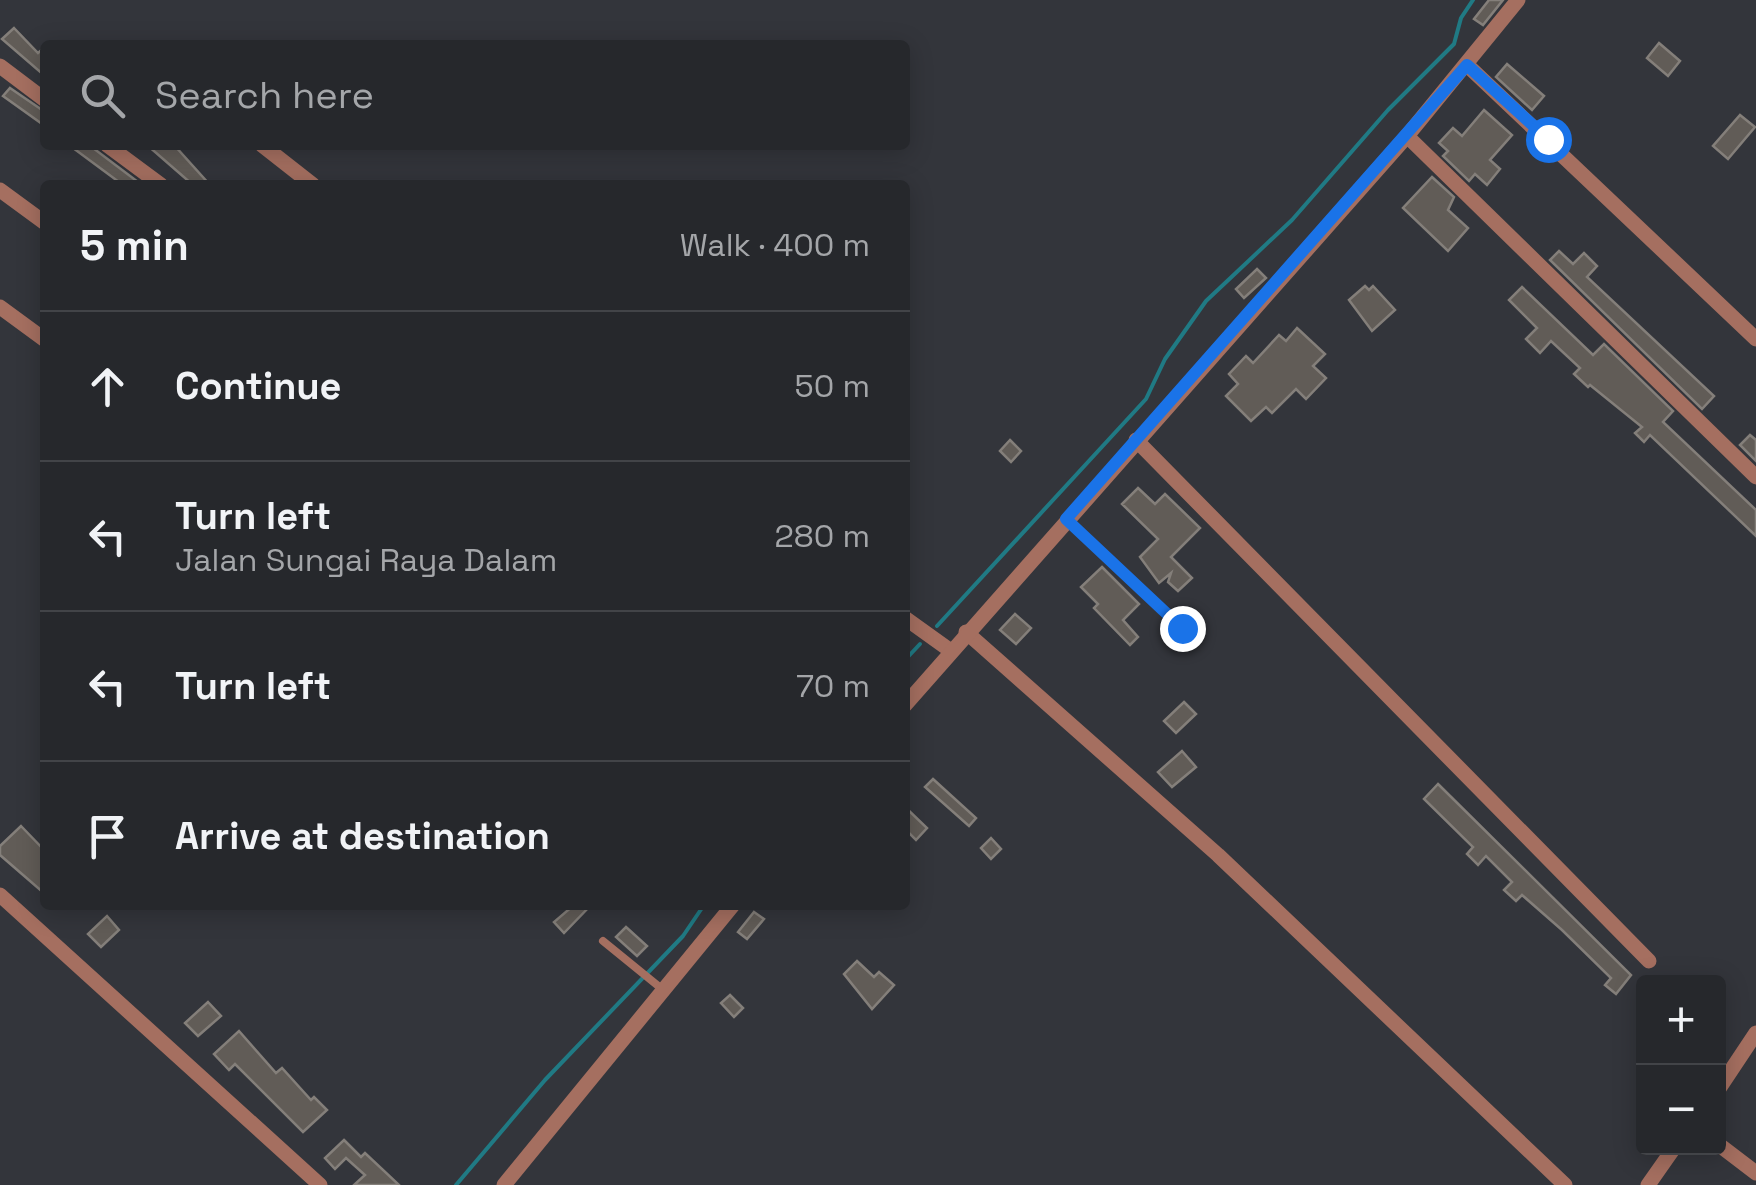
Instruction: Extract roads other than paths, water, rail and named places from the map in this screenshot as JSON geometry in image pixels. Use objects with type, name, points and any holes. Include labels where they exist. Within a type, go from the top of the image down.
[{"type":"street","points":[[910,699],[1407,136],[1518,0]]},
{"type":"street","points":[[1467,65],[1756,339]]},
{"type":"street","points":[[0,66],[40,96]]},
{"type":"street","points":[[1407,136],[1756,477]]},
{"type":"street","points":[[114,150],[154,180]]},
{"type":"street","points":[[268,150],[307,180]]},
{"type":"street","points":[[0,190],[40,218]]},
{"type":"street","points":[[0,307],[40,336]]},
{"type":"street","points":[[1136,440],[1649,961]]},
{"type":"street","points":[[910,622],[951,651]]},
{"type":"street","points":[[966,632],[1218,854],[1565,1185]]},
{"type":"street","points":[[0,895],[320,1185]]},
{"type":"street","points":[[504,1185],[656,984],[728,910]]},
{"type":"street","points":[[1726,1079],[1755,1038]]},
{"type":"street","points":[[1726,1150],[1756,1173]]},
{"type":"street","points":[[1648,1185],[1669,1155]]},
{"type":"lane","points":[[1066,519],[1182,628]]},
{"type":"lane","points":[[603,941],[656,984]]},
{"type":"waterway","points":[[937,626],[1146,399],[1165,359],[1206,301],[1292,220],[1388,110],[1454,44],[1461,18],[1473,0]]},
{"type":"waterway","points":[[910,655],[920,644]]},
{"type":"waterway","points":[[456,1185],[545,1080],[683,936],[701,910]]}]
